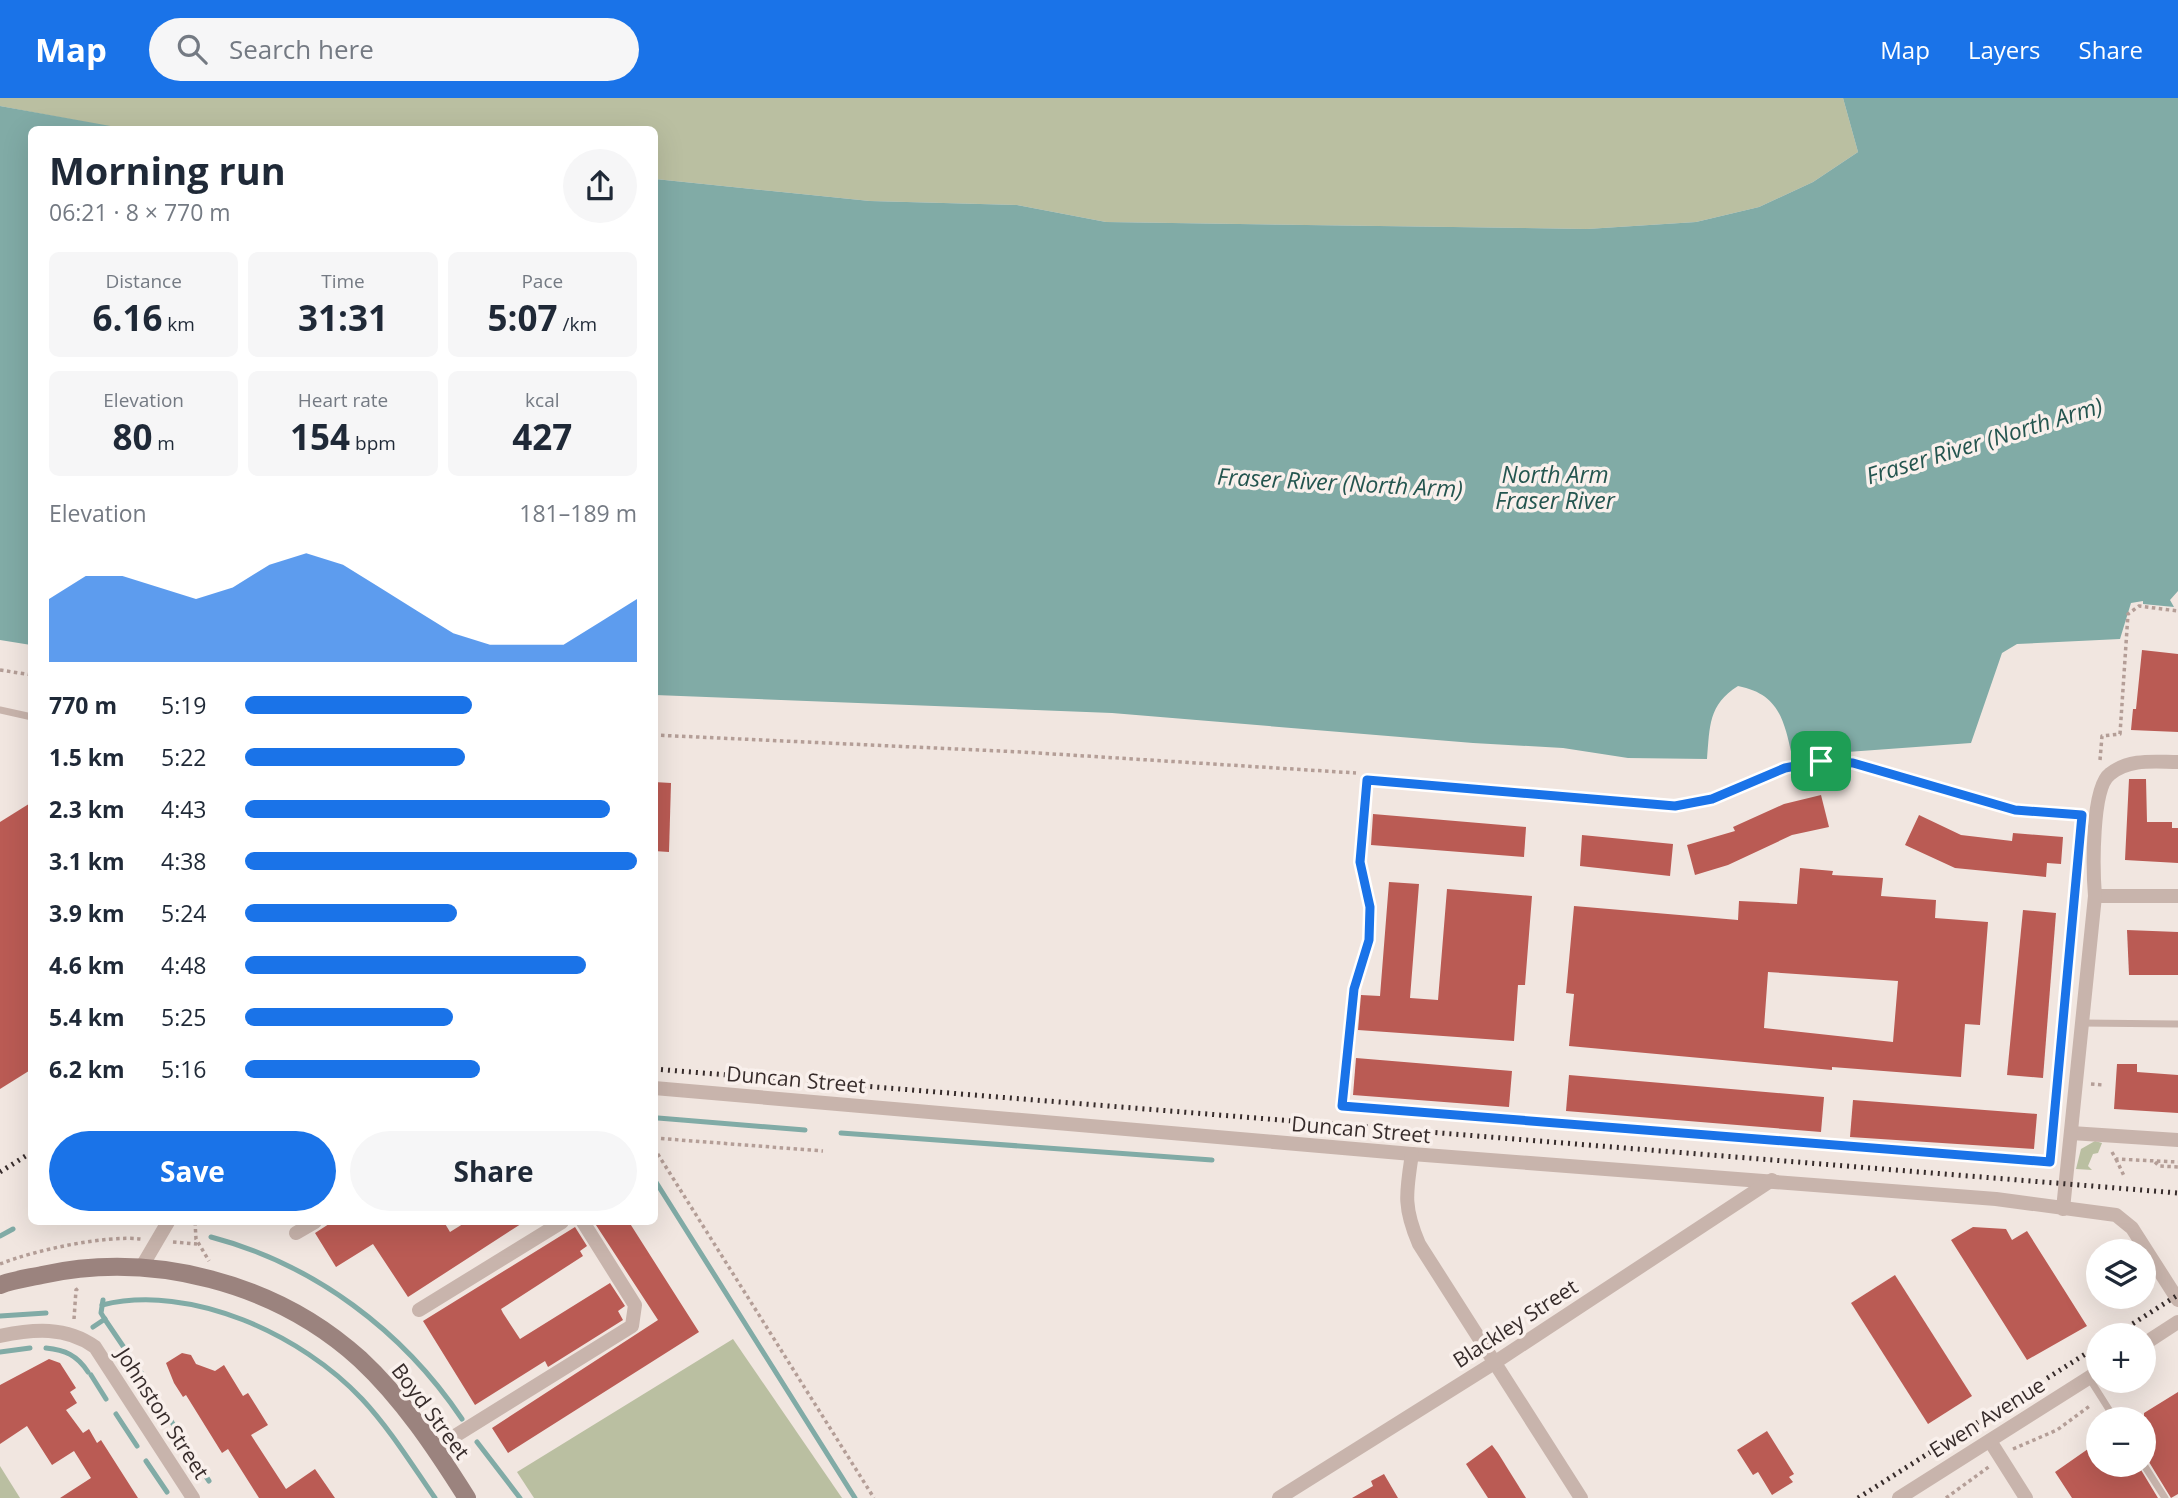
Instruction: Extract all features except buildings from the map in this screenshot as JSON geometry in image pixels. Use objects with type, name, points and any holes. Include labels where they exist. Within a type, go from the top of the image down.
[{"type":"main road","name":"Boyd Street","points":[[0,1285],[90,1267],[181,1272],[218,1281],[298,1316],[338,1342],[376,1375],[408,1411],[467,1498]]},
{"type":"street","points":[[2063,1209],[2095,896],[2093,877],[2099,798],[2104,773],[2133,763],[2178,762]]},
{"type":"street","points":[[2095,896],[2178,896]]},
{"type":"street","name":"Duncan Street","points":[[658,1088],[1412,1154],[1996,1199],[2116,1216],[2126,1222],[2178,1300]]},
{"type":"street","points":[[2071,1133],[2178,1140]]},
{"type":"street","points":[[1412,1154],[1406,1195],[1408,1217],[1419,1244],[1581,1498]]},
{"type":"street","name":"Blackley Street","points":[[1279,1498],[1494,1363],[1772,1181]]},
{"type":"street","points":[[141,1268],[166,1225]]},
{"type":"street","points":[[296,1233],[310,1225]]},
{"type":"street","points":[[419,1310],[557,1225]]},
{"type":"street","points":[[434,1449],[632,1326],[635,1305],[585,1225]]},
{"type":"street","points":[[2156,1336],[2178,1322]]},
{"type":"street","name":"Johnston Street","points":[[0,1336],[20,1332],[60,1331],[95,1347],[106,1360],[192,1498]]},
{"type":"street","name":"Ewen Avenue","points":[[1899,1498],[2086,1380]]},
{"type":"street","points":[[1990,1441],[2026,1498]]},
{"type":"lane","points":[[0,717],[4,711],[28,716]]},
{"type":"lane","points":[[2082,1023],[2178,1024]]},
{"type":"lane","points":[[2152,1477],[2165,1498]]},
{"type":"path","points":[[2104,773],[2102,736],[2120,734],[2129,614],[2139,606],[2178,611]]},
{"type":"path","points":[[0,670],[28,674]]},
{"type":"path","points":[[658,735],[1022,752],[1356,773]]},
{"type":"path","points":[[2077,868],[2050,1162],[1342,1106],[1354,989],[1369,940],[1370,907],[1360,862],[1367,780],[1675,806],[1712,799],[1785,768],[1821,761],[1853,763],[2015,810],[2082,815]]},
{"type":"path","points":[[2081,828],[2084,804]]},
{"type":"path","points":[[2057,1080],[2067,1081]]},
{"type":"path","points":[[2091,1084],[2103,1085]]},
{"type":"path","points":[[658,1138],[823,1151]]},
{"type":"path","points":[[2107,1145],[2125,1178]]},
{"type":"path","points":[[658,1154],[874,1498]]},
{"type":"path","points":[[2116,1159],[2178,1161]]},
{"type":"path","points":[[2153,1160],[2159,1166],[2178,1167]]},
{"type":"path","points":[[195,1225],[196,1239],[204,1250]]},
{"type":"path","points":[[0,1264],[21,1255],[115,1236]]},
{"type":"path","points":[[73,1335],[76,1290],[88,1284]]},
{"type":"path","points":[[2010,1450],[2057,1430],[2095,1402]]},
{"type":"path","points":[[1946,1498],[1991,1465]]},
{"type":"green space","points":[[0,98],[1843,98],[1858,152],[1813,182],[1759,207],[1696,222],[1587,229],[1106,222],[1017,205],[870,201],[658,179],[658,126],[106,126],[0,106]]},
{"type":"green space","points":[[2095,1141],[2102,1143],[2088,1166],[2092,1170],[2076,1169],[2081,1149]]},
{"type":"green space","points":[[733,1339],[842,1498],[534,1498],[517,1472]]},
{"type":"green space","points":[[0,1466],[20,1498],[0,1498]]},
{"type":"water","name":"North Arm Fraser River","points":[[1843,98],[2178,98],[2178,591],[2170,600],[2174,607],[2143,604],[2143,601],[2131,603],[2120,639],[2017,644],[2002,653],[1971,743],[1792,756],[1782,720],[1771,702],[1763,695],[1738,686],[1721,701],[1712,717],[1707,759],[1628,758],[1563,748],[1112,713],[658,695],[658,179],[870,201],[1017,205],[1106,222],[1587,229],[1696,222],[1759,207],[1813,182],[1858,152]]},
{"type":"water","points":[[0,106],[110,126],[28,126],[28,645],[0,640]]},
{"type":"waterway","points":[[658,1118],[805,1130]]},
{"type":"waterway","points":[[841,1133],[1212,1160]]},
{"type":"waterway","points":[[658,1185],[855,1498]]},
{"type":"waterway","points":[[0,1236],[13,1229]]},
{"type":"waterway","points":[[211,1237],[285,1264],[353,1305],[412,1357],[462,1419]]},
{"type":"waterway","points":[[103,1300],[101,1313],[146,1380]]},
{"type":"waterway","points":[[102,1305],[136,1300],[172,1301],[208,1308],[277,1335],[309,1354],[362,1399],[435,1498]]},
{"type":"waterway","points":[[0,1316],[46,1313]]},
{"type":"waterway","points":[[93,1327],[105,1319]]},
{"type":"waterway","points":[[0,1352],[30,1348]]},
{"type":"waterway","points":[[46,1348],[70,1354],[88,1372]]},
{"type":"waterway","points":[[91,1375],[106,1399]]},
{"type":"waterway","points":[[116,1414],[137,1446]]},
{"type":"waterway","points":[[168,1416],[188,1448]]},
{"type":"waterway","points":[[477,1442],[520,1498]]},
{"type":"waterway","points":[[146,1461],[167,1492]]},
{"type":"waterway","points":[[199,1466],[209,1481]]},
{"type":"railway","points":[[658,1069],[2178,1193]]},
{"type":"railway","points":[[0,1172],[28,1154]]},
{"type":"railway","points":[[2134,1323],[2178,1295]]},
{"type":"railway","points":[[1858,1498],[2086,1354]]},
{"type":"route","points":[[1821,761],[1853,763],[2015,810],[2082,815],[2050,1162],[1342,1106],[1354,989],[1369,940],[1370,907],[1360,862],[1367,780],[1675,806],[1712,799],[1785,768],[1821,761]]},
{"type":"water label","name":"Fraser River (North Arm)","points":[[1984,440]]},
{"type":"water label","name":"Fraser River (North Arm)","points":[[1340,482]]}]
